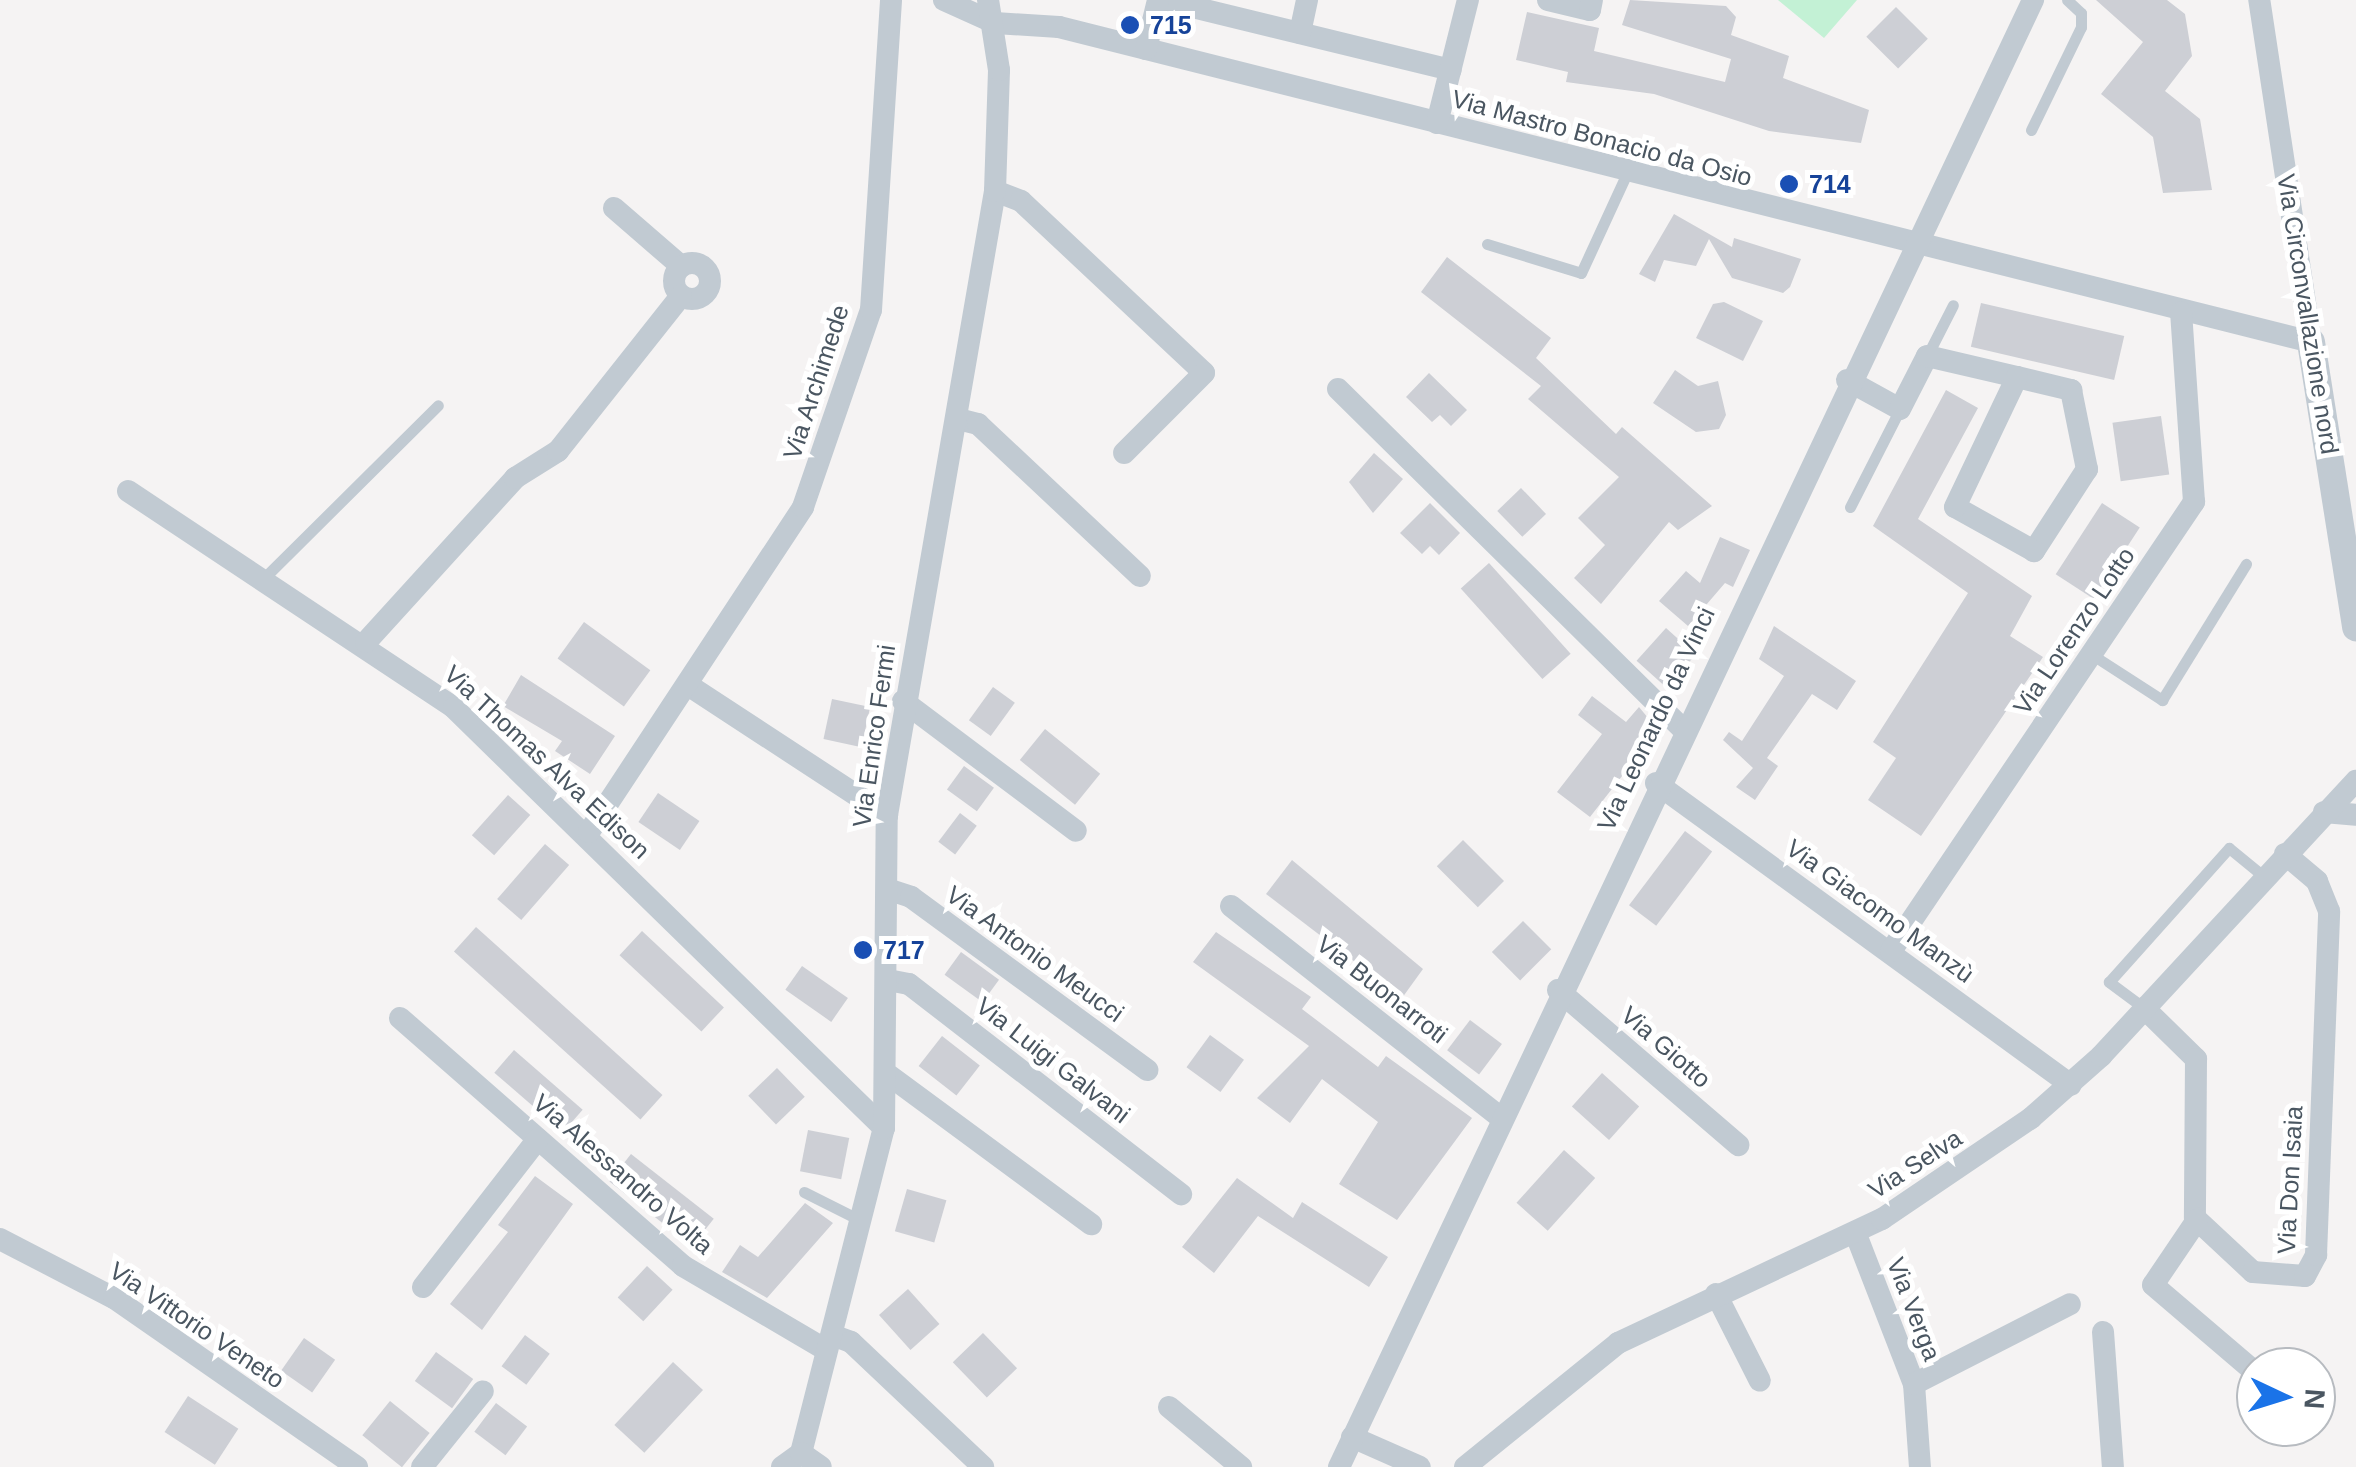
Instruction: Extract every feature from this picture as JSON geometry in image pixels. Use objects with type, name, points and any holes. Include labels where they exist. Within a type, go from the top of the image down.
[{"type":"street","name":"Via Archimede","points":[[589,832],[804,507],[864,336],[891,0]]},
{"type":"street","points":[[944,0],[995,23]]},
{"type":"street","name":"Via Enrico Fermi","points":[[792,1460],[829,1342],[884,1128],[890,1076],[887,815],[903,700],[958,419],[994,191],[995,23],[988,0]]},
{"type":"street","points":[[1146,49],[1161,0],[1451,70]]},
{"type":"street","points":[[1300,33],[1308,0]]},
{"type":"street","points":[[1437,123],[1468,0]]},
{"type":"street","points":[[1548,0],[1590,10],[1592,0]]},
{"type":"street","name":"Via Leonardo da Vinci","points":[[1338,1467],[1558,990],[1910,246],[2033,0]]},
{"type":"street","name":"Via Circonvallazione nord","points":[[2259,0],[2356,627]]},
{"type":"street","name":"Via Mastro Bonacio da Osio","points":[[995,23],[1059,27],[1910,246],[2311,342]]},
{"type":"street","points":[[994,191],[1021,200],[1204,373],[1124,453]]},
{"type":"street","points":[[614,208],[681,266],[699,264],[711,282],[698,299],[681,296]]},
{"type":"street","points":[[681,266],[674,282],[681,296]]},
{"type":"street","points":[[366,642],[515,478],[558,451],[681,296]]},
{"type":"street","name":"Via Lorenzo Lotto","points":[[1891,951],[2092,654],[2199,486],[2181,312]]},
{"type":"street","points":[[1847,380],[1900,409],[1927,356],[2017,377],[2072,390],[2087,470],[2034,551],[1955,507],[2017,377]]},
{"type":"street","points":[[1338,389],[1682,728]]},
{"type":"street","points":[[958,419],[978,424],[1140,576]]},
{"type":"street","name":"Via Thomas Alva Edison","points":[[128,492],[366,642],[589,832],[884,1128]]},
{"type":"street","points":[[688,685],[887,815]]},
{"type":"street","points":[[903,700],[1076,831]]},
{"type":"street","name":"Via Selva","points":[[1465,1467],[1618,1343],[1855,1232],[1935,1186],[2071,1084],[2262,875],[2356,781]]},
{"type":"street","name":"Via Giacomo Manzù","points":[[1656,784],[2071,1084]]},
{"type":"street","points":[[2324,812],[2356,815]]},
{"type":"street","name":"Via Don Isaia","points":[[2197,1220],[2252,1272],[2305,1276],[2316,1255],[2329,912],[2316,881],[2285,854]]},
{"type":"street","name":"Via Antonio Meucci","points":[[887,889],[910,896],[1146,1070]]},
{"type":"street","name":"Via Buonarroti","points":[[1231,906],[1499,1116]]},
{"type":"street","name":"Via Luigi Galvani","points":[[888,980],[909,984],[1181,1194]]},
{"type":"street","name":"Via Giotto","points":[[1558,990],[1738,1145]]},
{"type":"street","points":[[2144,1008],[2196,1059],[2190,1201],[2197,1220],[2153,1285],[2236,1356]]},
{"type":"street","name":"Via Alessandro Volta","points":[[400,1018],[683,1266],[829,1342],[851,1342],[982,1467]]},
{"type":"street","points":[[890,1076],[1091,1224]]},
{"type":"street","points":[[423,1287],[538,1139]]},
{"type":"street","name":"Via Verga","points":[[1855,1232],[1914,1384],[1920,1467]]},
{"type":"street","name":"Via Vittorio Veneto","points":[[0,1239],[114,1298],[357,1467]]},
{"type":"street","points":[[1716,1294],[1760,1382]]},
{"type":"street","points":[[1914,1384],[2070,1304]]},
{"type":"street","points":[[2103,1332],[2112,1467]]},
{"type":"street","points":[[422,1467],[483,1391]]},
{"type":"street","points":[[1169,1407],[1241,1467]]},
{"type":"street","points":[[1352,1437],[1420,1467]]},
{"type":"street","points":[[792,1460],[821,1467]]},
{"type":"lane","points":[[2032,130],[2081,27],[2082,12],[2067,0]]},
{"type":"lane","points":[[1487,244],[1581,273],[1627,173]]},
{"type":"lane","points":[[1927,356],[1953,305]]},
{"type":"lane","points":[[264,578],[438,405]]},
{"type":"lane","points":[[1850,507],[1900,409]]},
{"type":"lane","points":[[2092,654],[2162,700],[2246,564]]},
{"type":"lane","points":[[2144,1008],[2109,982],[2229,848],[2262,875]]},
{"type":"lane","points":[[804,1192],[860,1220]]},
{"type":"green space","points":[[1778,0],[1857,0],[1824,38]]},
{"type":"building","points":[[1630,0],[1726,6],[1736,17],[1731,35],[1789,56],[1783,78],[1869,110],[1861,143],[1769,131],[1654,94],[1566,82],[1568,72],[1516,60],[1527,12],[1599,28],[1594,51],[1725,82],[1731,59],[1622,25]]},
{"type":"building","points":[[2096,0],[2167,0],[2185,14],[2192,56],[2165,91],[2200,119],[2212,190],[2163,193],[2153,137],[2101,94],[2143,42]]},
{"type":"building","points":[[1896,7],[1928,39],[1898,69],[1866,37]]},
{"type":"building","points":[[1674,214],[1732,247],[1734,238],[1801,259],[1790,287],[1783,293],[1732,278],[1709,239],[1696,266],[1664,260],[1655,282],[1639,274]]},
{"type":"building","points":[[1447,257],[1551,338],[1536,358],[1616,434],[1622,427],[1712,506],[1678,530],[1669,522],[1601,604],[1574,578],[1605,545],[1578,518],[1619,477],[1528,399],[1541,386],[1421,292]]},
{"type":"building","points":[[1724,302],[1763,321],[1743,361],[1696,338],[1713,304]]},
{"type":"building","points":[[1981,303],[2124,336],[2114,380],[1971,347]]},
{"type":"building","points":[[1675,370],[1698,386],[1718,381],[1726,415],[1719,429],[1696,432],[1653,403]]},
{"type":"building","points":[[1429,373],[1467,410],[1451,426],[1440,415],[1432,422],[1406,397]]},
{"type":"building","points":[[1946,390],[1978,408],[1918,519],[2032,596],[2010,636],[2043,657],[1921,836],[1868,800],[1896,758],[1873,742],[1968,593],[1873,526]]},
{"type":"building","points":[[2161,416],[2169,474],[2121,481],[2112,423]]},
{"type":"building","points":[[1374,453],[1403,479],[1373,513],[1349,482]]},
{"type":"building","points":[[1521,488],[1546,514],[1522,537],[1497,511]]},
{"type":"building","points":[[1430,503],[1460,533],[1439,555],[1430,546],[1422,554],[1400,533]]},
{"type":"building","points":[[2102,503],[2140,528],[2093,599],[2056,574]]},
{"type":"building","points":[[1720,537],[1750,550],[1733,587],[1725,583],[1688,626],[1659,601],[1686,571],[1700,583]]},
{"type":"building","points":[[1489,563],[1571,654],[1542,679],[1461,588]]},
{"type":"building","points":[[584,622],[650,670],[624,707],[558,658]]},
{"type":"building","points":[[1774,626],[1856,681],[1837,710],[1812,694],[1767,758],[1778,766],[1755,800],[1736,787],[1753,768],[1723,740],[1729,732],[1742,741],[1784,676],[1759,659]]},
{"type":"building","points":[[1666,628],[1696,655],[1666,687],[1637,661]]},
{"type":"building","points":[[521,675],[615,736],[590,774],[555,751],[562,741],[503,706]]},
{"type":"building","points":[[993,687],[1015,703],[991,736],[969,720]]},
{"type":"building","points":[[1592,696],[1626,722],[1639,707],[1658,730],[1590,817],[1557,792],[1602,734],[1578,715]]},
{"type":"building","points":[[832,699],[870,707],[862,747],[823,739]]},
{"type":"building","points":[[1045,729],[1100,774],[1075,805],[1020,760]]},
{"type":"building","points":[[964,766],[994,788],[977,811],[947,789]]},
{"type":"building","points":[[658,793],[699,821],[680,850],[638,822]]},
{"type":"building","points":[[508,795],[530,815],[494,855],[472,835]]},
{"type":"building","points":[[960,813],[977,826],[955,854],[938,842]]},
{"type":"building","points":[[1685,831],[1712,851],[1656,926],[1629,905]]},
{"type":"building","points":[[1463,840],[1504,881],[1478,907],[1437,866]]},
{"type":"building","points":[[545,844],[569,865],[521,920],[497,899]]},
{"type":"building","points":[[1292,860],[1423,969],[1402,998],[1266,894]]},
{"type":"building","points":[[1523,921],[1551,949],[1520,980],[1492,952]]},
{"type":"building","points":[[476,927],[663,1095],[640,1119],[454,952]]},
{"type":"building","points":[[642,931],[724,1007],[701,1032],[619,955]]},
{"type":"building","points":[[1216,932],[1311,997],[1302,1009],[1378,1067],[1386,1056],[1472,1118],[1397,1220],[1339,1184],[1378,1122],[1322,1079],[1290,1123],[1257,1098],[1309,1046],[1193,962]]},
{"type":"building","points":[[961,952],[999,980],[983,1002],[945,975]]},
{"type":"building","points":[[802,966],[848,998],[831,1022],[785,990]]},
{"type":"building","points":[[1470,1020],[1502,1044],[1479,1074],[1447,1050]]},
{"type":"building","points":[[1210,1035],[1244,1060],[1220,1092],[1186,1067]]},
{"type":"building","points":[[942,1036],[980,1066],[956,1095],[919,1066]]},
{"type":"building","points":[[514,1050],[583,1110],[563,1132],[494,1073]]},
{"type":"building","points":[[777,1068],[805,1097],[776,1125],[748,1096]]},
{"type":"building","points":[[1602,1073],[1639,1106],[1609,1140],[1572,1106]]},
{"type":"building","points":[[808,1130],[849,1138],[841,1179],[800,1171]]},
{"type":"building","points":[[1564,1150],[1595,1178],[1548,1231],[1516,1203]]},
{"type":"building","points":[[631,1154],[714,1219],[692,1246],[609,1182]]},
{"type":"building","points":[[535,1176],[573,1204],[482,1330],[450,1304],[508,1232],[498,1225]]},
{"type":"building","points":[[1237,1178],[1293,1218],[1302,1202],[1388,1257],[1369,1287],[1258,1216],[1214,1273],[1182,1247]]},
{"type":"building","points":[[907,1189],[946,1200],[934,1243],[895,1231]]},
{"type":"building","points":[[805,1203],[833,1223],[767,1298],[722,1272],[740,1245],[758,1257]]},
{"type":"building","points":[[647,1266],[673,1290],[643,1321],[618,1297]]},
{"type":"building","points":[[908,1289],[939,1324],[910,1350],[879,1315]]},
{"type":"building","points":[[983,1333],[1017,1368],[987,1397],[953,1362]]},
{"type":"building","points":[[525,1335],[550,1354],[526,1385],[502,1366]]},
{"type":"building","points":[[304,1338],[335,1360],[312,1393],[281,1371]]},
{"type":"building","points":[[436,1352],[473,1379],[452,1408],[415,1381]]},
{"type":"building","points":[[673,1362],[703,1390],[644,1453],[614,1425]]},
{"type":"building","points":[[188,1396],[238,1429],[215,1465],[165,1432]]},
{"type":"building","points":[[390,1401],[430,1433],[402,1467],[362,1435]]},
{"type":"building","points":[[496,1403],[527,1426],[505,1455],[474,1432]]},
{"type":"place","name":"715","points":[[1130,25]]},
{"type":"place","name":"714","points":[[1789,184]]},
{"type":"place","name":"717","points":[[863,950]]}]
